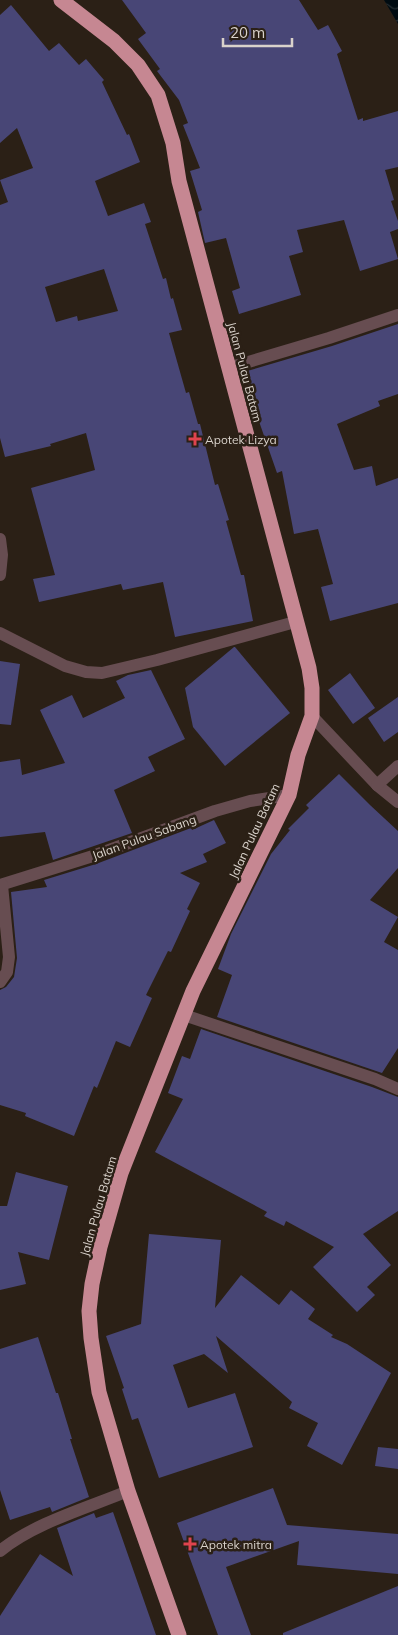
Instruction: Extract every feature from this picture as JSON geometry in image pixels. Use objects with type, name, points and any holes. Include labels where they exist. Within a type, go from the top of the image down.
[{"type":"highway","name":"Jalan Pulau Batam","points":[[61,0],[114,41],[138,65],[158,95],[173,143],[179,181],[295,622],[309,668],[312,688],[312,716],[298,755],[289,795],[192,991],[121,1173],[100,1247],[92,1284],[89,1311],[99,1392],[128,1491],[179,1635]]},
{"type":"street","points":[[228,368],[398,315]]},
{"type":"street","points":[[0,539],[2,555],[0,576]]},
{"type":"street","points":[[0,633],[41,656],[65,666],[86,672],[102,673],[295,622]]},
{"type":"street","points":[[312,716],[377,785],[398,802]]},
{"type":"street","points":[[377,785],[398,766]]},
{"type":"street","name":"Jalan Pulau Sabang","points":[[1,885],[93,856],[215,811],[289,795]]},
{"type":"street","points":[[0,982],[7,972],[9,957],[1,885]]},
{"type":"street","points":[[184,1015],[375,1079],[398,1089]]},
{"type":"street","points":[[0,1551],[31,1530],[128,1491]]},
{"type":"water","points":[[384,0],[398,0],[398,24]]},
{"type":"building","points":[[122,0],[299,0],[318,30],[328,25],[342,51],[337,54],[358,120],[363,118],[363,121],[398,111],[398,167],[385,170],[394,200],[391,201],[398,221],[398,229],[390,232],[398,259],[360,271],[344,220],[297,230],[303,252],[289,256],[301,295],[239,314],[232,291],[240,288],[226,238],[205,243],[198,212],[202,210],[190,171],[200,168],[183,125],[188,123],[179,100],[157,71],[160,69],[138,39],[146,33]]},
{"type":"building","points":[[11,5],[49,51],[59,43],[79,65],[86,59],[104,80],[102,82],[127,135],[129,134],[140,162],[95,181],[108,216],[144,203],[151,222],[145,224],[163,279],[166,278],[171,299],[173,298],[182,330],[169,333],[186,393],[189,392],[198,424],[200,424],[215,485],[218,484],[229,520],[226,521],[241,575],[244,575],[253,621],[175,637],[163,582],[123,590],[121,584],[39,602],[33,579],[55,575],[31,488],[95,470],[86,433],[50,444],[51,446],[5,457],[0,438],[0,205],[8,202],[0,180],[33,168],[17,128],[0,143],[0,15]],"holes":[[[104,269],[118,311],[78,321],[77,316],[56,322],[45,287]]]},
{"type":"building","points":[[398,324],[398,394],[378,401],[380,406],[337,424],[354,470],[372,466],[376,486],[398,478],[398,603],[330,621],[321,587],[333,584],[318,529],[294,534],[282,471],[277,473],[244,372]]},
{"type":"building","points":[[234,647],[290,713],[225,766],[193,727],[185,688]]},
{"type":"building","points":[[0,661],[20,664],[11,725],[0,724]]},
{"type":"building","points":[[151,670],[185,739],[148,757],[155,771],[114,790],[132,833],[53,860],[45,832],[0,837],[0,762],[20,759],[22,775],[65,763],[40,710],[72,695],[83,718],[125,698],[116,681],[128,675]]},
{"type":"building","points":[[350,673],[375,708],[353,724],[328,690]]},
{"type":"building","points":[[398,697],[398,732],[384,742],[368,718]]},
{"type":"building","points":[[339,774],[398,831],[398,868],[370,900],[398,917],[384,942],[398,950],[398,1048],[382,1073],[217,1017],[232,975],[218,969],[231,934],[271,854],[290,830],[288,829],[309,808],[306,805]]},
{"type":"building","points":[[214,820],[226,843],[203,854],[207,862],[180,873],[200,883],[187,909],[190,911],[171,952],[168,951],[146,995],[152,998],[130,1047],[116,1041],[97,1088],[94,1086],[74,1136],[25,1116],[26,1113],[0,1105],[0,990],[6,987],[14,977],[17,958],[11,892],[47,887],[44,880],[96,864],[191,828],[192,830]]},
{"type":"building","points":[[201,1029],[398,1097],[398,1211],[363,1234],[391,1265],[367,1287],[375,1295],[357,1312],[313,1267],[334,1247],[286,1221],[284,1226],[264,1216],[267,1212],[155,1152],[183,1099],[168,1093],[182,1056],[190,1059]]},
{"type":"building","points":[[16,1172],[68,1186],[49,1260],[18,1252],[26,1284],[0,1290],[0,1206],[7,1206]]},
{"type":"building","points":[[149,1234],[221,1240],[215,1308],[241,1275],[279,1305],[291,1290],[315,1309],[308,1319],[333,1335],[331,1337],[347,1344],[391,1373],[342,1465],[307,1446],[318,1423],[289,1408],[292,1402],[216,1336],[228,1373],[204,1354],[173,1365],[188,1408],[235,1393],[253,1447],[159,1478],[138,1418],[132,1420],[122,1389],[124,1388],[106,1336],[141,1324]]},
{"type":"building","points":[[38,1337],[56,1393],[58,1393],[72,1439],[70,1439],[89,1497],[52,1512],[50,1507],[10,1520],[0,1490],[0,1349]]},
{"type":"building","points":[[378,1447],[398,1449],[398,1469],[375,1466]]},
{"type":"building","points":[[273,1488],[287,1525],[398,1534],[398,1574],[297,1565],[299,1541],[226,1567],[251,1635],[218,1635],[177,1523]]},
{"type":"building","points":[[113,1512],[156,1635],[0,1635],[0,1616],[40,1554],[73,1576],[57,1528],[94,1513],[96,1518]]},
{"type":"building","points":[[398,1586],[398,1635],[283,1635],[283,1633]]},
{"type":"place","name":"Apotek Lizya","points":[[195,439]]},
{"type":"place","name":"Apotek mitra","points":[[190,1544]]}]
